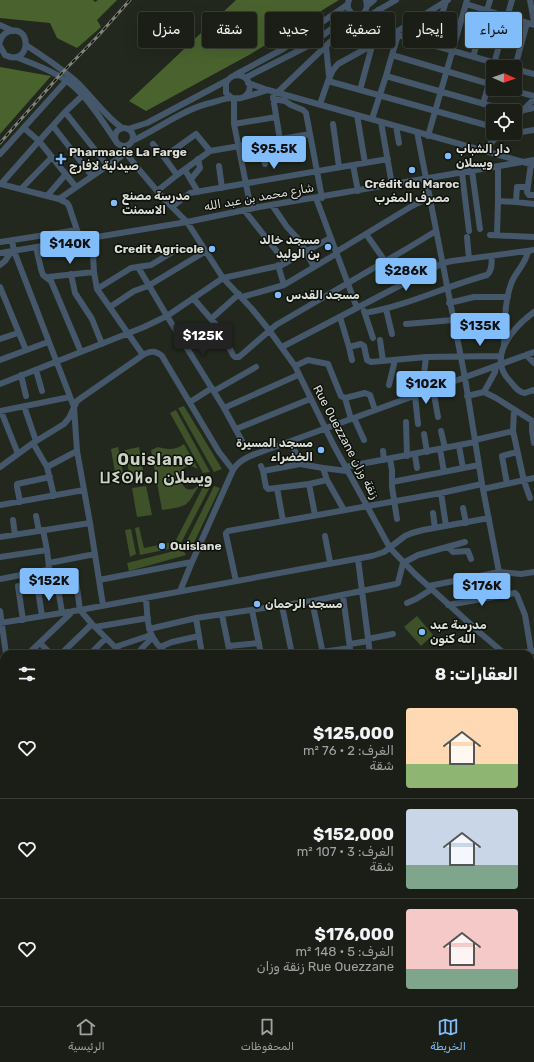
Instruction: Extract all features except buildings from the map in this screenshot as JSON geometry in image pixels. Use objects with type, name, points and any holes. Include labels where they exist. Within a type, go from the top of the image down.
[{"type":"street","points":[[367,3],[374,0]]},
{"type":"street","points":[[0,48],[8,57],[16,57],[48,70],[66,81],[82,96],[117,143],[123,146],[195,107],[272,91],[341,34],[396,0]]},
{"type":"street","points":[[372,119],[392,55],[396,33],[447,0]]},
{"type":"street","points":[[443,12],[447,0]]},
{"type":"street","points":[[473,57],[490,0]]},
{"type":"street","points":[[509,12],[512,0]]},
{"type":"street","points":[[518,60],[532,23],[530,0]]},
{"type":"street","points":[[117,143],[115,135],[119,130],[147,123],[228,80],[283,49],[348,2],[349,10],[351,12]]},
{"type":"street","points":[[428,136],[467,2],[493,12]]},
{"type":"street","points":[[378,10],[396,33],[403,35]]},
{"type":"street","points":[[522,20],[532,23]]},
{"type":"street","points":[[0,25],[22,34],[26,40],[23,53],[16,57]]},
{"type":"street","points":[[247,81],[306,48],[331,28]]},
{"type":"street","points":[[0,42],[5,33],[13,31]]},
{"type":"street","points":[[26,45],[73,79],[108,117],[133,135],[131,143],[132,160]]},
{"type":"street","points":[[326,46],[329,79]]},
{"type":"street","points":[[320,104],[333,70],[338,64],[368,48]]},
{"type":"street","points":[[360,90],[371,48]]},
{"type":"street","points":[[443,48],[486,63]]},
{"type":"street","points":[[496,60],[499,48]]},
{"type":"street","points":[[392,55],[486,84]]},
{"type":"street","points":[[522,70],[534,74]]},
{"type":"street","points":[[235,75],[239,75],[247,81],[272,91],[428,136],[523,162],[533,163],[528,187],[529,195],[534,195]]},
{"type":"street","points":[[386,76],[486,105]]},
{"type":"street","points":[[329,79],[380,96],[486,125]]},
{"type":"street","points":[[228,80],[225,90],[233,99],[234,124],[246,183],[248,210],[286,263]]},
{"type":"street","points":[[0,154],[66,81]]},
{"type":"street","points":[[245,97],[249,90],[247,81]]},
{"type":"street","points":[[272,91],[276,117],[289,159]]},
{"type":"street","points":[[522,93],[534,96]]},
{"type":"street","points":[[80,239],[67,203],[59,198],[1,184],[65,112],[82,96]]},
{"type":"street","points":[[483,104],[486,96]]},
{"type":"street","points":[[273,99],[285,100],[306,113],[317,171],[319,198],[330,238],[347,283],[360,307],[365,313],[373,338]]},
{"type":"street","points":[[522,110],[534,99]]},
{"type":"street","points":[[522,112],[534,108]]},
{"type":"street","points":[[65,112],[108,166]]},
{"type":"street","points":[[357,115],[365,163]]},
{"type":"street","points":[[234,124],[276,117]]},
{"type":"street","points":[[381,122],[392,185]]},
{"type":"street","points":[[333,124],[340,167]]},
{"type":"street","points":[[53,126],[92,176]]},
{"type":"street","points":[[396,126],[399,143]]},
{"type":"street","points":[[24,128],[39,141],[76,187]]},
{"type":"street","points":[[522,132],[534,130]]},
{"type":"street","points":[[417,132],[443,263],[449,303],[465,378],[499,572]]},
{"type":"street","points":[[164,157],[196,134],[198,134],[210,151]]},
{"type":"street","points":[[158,191],[210,151],[310,134]]},
{"type":"street","points":[[483,151],[494,140]]},
{"type":"street","points":[[262,142],[266,164]]},
{"type":"street","points":[[153,144],[177,175]]},
{"type":"street","name":"Rue Ouezzane زنقة وزان","points":[[123,146],[126,153],[172,207],[187,222],[223,278],[270,330],[282,347],[294,366],[346,469],[390,548],[403,563],[448,605],[500,650]]},
{"type":"street","points":[[59,198],[126,153]]},
{"type":"street","points":[[21,189],[52,157]]},
{"type":"street","points":[[191,179],[200,168],[198,159]]},
{"type":"street","points":[[172,207],[190,193],[388,159]]},
{"type":"street","name":"شارع محمد بن عبد الله","points":[[0,253],[187,222],[272,205],[523,162]]},
{"type":"street","points":[[353,165],[358,191]]},
{"type":"street","points":[[219,166],[222,188]]},
{"type":"street","points":[[497,235],[498,167]]},
{"type":"street","points":[[185,170],[198,192]]},
{"type":"street","points":[[472,171],[480,229]]},
{"type":"street","points":[[462,173],[470,231]]},
{"type":"street","points":[[47,196],[66,174]]},
{"type":"street","points":[[516,202],[517,187],[528,187]]},
{"type":"street","points":[[211,319],[240,296],[284,284],[430,197]]},
{"type":"street","points":[[498,202],[534,204]]},
{"type":"street","points":[[272,205],[287,227],[300,241],[314,267]]},
{"type":"street","points":[[0,242],[77,230]]},
{"type":"street","points":[[193,298],[220,329],[235,357],[239,356],[276,325],[436,230]]},
{"type":"street","points":[[59,233],[69,241]]},
{"type":"street","points":[[366,234],[385,261]]},
{"type":"street","points":[[490,235],[534,237]]},
{"type":"street","points":[[92,237],[94,272],[97,289],[143,355]]},
{"type":"street","points":[[467,237],[469,258]]},
{"type":"street","points":[[0,384],[129,334],[167,316],[223,278],[286,263],[330,238]]},
{"type":"street","points":[[12,240],[12,251],[74,407],[77,451],[103,605]]},
{"type":"street","points":[[36,247],[41,269],[51,281],[81,352]]},
{"type":"street","points":[[0,265],[12,251]]},
{"type":"street","points":[[97,289],[131,268],[151,265],[174,251]]},
{"type":"street","points":[[110,307],[134,291],[148,286],[206,251]]},
{"type":"street","points":[[282,347],[443,263],[469,258],[532,251]]},
{"type":"street","points":[[504,346],[508,297],[513,279],[532,251]]},
{"type":"street","points":[[365,313],[386,309],[447,287],[487,275],[491,269],[492,256]]},
{"type":"street","points":[[278,265],[284,284]]},
{"type":"street","points":[[138,267],[148,286],[224,408],[242,441]]},
{"type":"street","points":[[48,278],[94,272]]},
{"type":"street","points":[[71,274],[75,293],[92,319],[102,344]]},
{"type":"street","points":[[0,287],[26,350]]},
{"type":"street","points":[[449,303],[474,298],[508,297]]},
{"type":"street","points":[[0,307],[7,305]]},
{"type":"street","points":[[386,309],[392,334]]},
{"type":"street","points":[[484,392],[495,372],[504,346],[523,320],[534,313]]},
{"type":"street","points":[[340,317],[352,360]]},
{"type":"street","points":[[406,324],[453,320]]},
{"type":"street","points":[[455,332],[505,329]]},
{"type":"street","points":[[0,339],[18,333]]},
{"type":"street","points":[[380,340],[383,361]]},
{"type":"street","points":[[0,360],[48,342]]},
{"type":"street","points":[[349,347],[363,344],[368,362],[460,356],[500,356]]},
{"type":"street","points":[[0,467],[35,442],[64,424],[81,398],[143,355],[155,351],[162,356],[219,452],[233,470]]},
{"type":"street","points":[[180,591],[233,470],[242,460],[325,428],[534,352]]},
{"type":"street","points":[[526,355],[534,363]]},
{"type":"street","points":[[422,393],[426,358]]},
{"type":"street","points":[[294,366],[308,360],[328,364],[341,396],[345,398],[364,440]]},
{"type":"street","points":[[389,386],[395,360]]},
{"type":"street","points":[[498,365],[518,391],[525,394],[533,390],[534,391]]},
{"type":"street","points":[[190,402],[256,367]]},
{"type":"street","points":[[36,370],[42,392]]},
{"type":"street","points":[[21,375],[26,396]]},
{"type":"street","points":[[224,408],[298,375]]},
{"type":"street","points":[[433,389],[438,417]]},
{"type":"street","points":[[467,396],[484,392],[533,422],[532,430],[534,443]]},
{"type":"street","points":[[345,398],[365,393],[370,395],[375,410]]},
{"type":"street","points":[[415,396],[418,424]]},
{"type":"street","points":[[18,454],[1,411],[70,397]]},
{"type":"street","points":[[236,429],[310,400]]},
{"type":"street","points":[[24,406],[35,442],[47,467],[54,496]]},
{"type":"street","points":[[514,410],[513,431],[524,481],[530,498]]},
{"type":"street","points":[[406,422],[407,456]]},
{"type":"street","points":[[441,431],[444,472]]},
{"type":"street","points":[[327,480],[309,484],[268,489],[266,487],[262,468],[300,464],[323,468],[346,469],[459,446],[513,431]]},
{"type":"street","points":[[424,434],[427,452]]},
{"type":"street","points":[[291,441],[300,464]]},
{"type":"street","points":[[459,446],[463,468]]},
{"type":"street","points":[[47,467],[77,451]]},
{"type":"street","points":[[384,451],[392,470],[393,501],[397,519]]},
{"type":"street","points":[[507,484],[502,456],[517,452]]},
{"type":"street","points":[[415,454],[417,468]]},
{"type":"street","points":[[392,482],[480,465]]},
{"type":"street","points":[[323,468],[327,480],[344,510]]},
{"type":"street","points":[[20,502],[16,487],[17,484],[50,477]]},
{"type":"street","points":[[236,581],[226,533],[228,531],[367,505],[483,486],[507,484],[534,478]]},
{"type":"street","points":[[309,484],[315,515]]},
{"type":"street","points":[[277,488],[283,521]]},
{"type":"street","points":[[0,505],[84,490]]},
{"type":"street","points":[[441,493],[446,526]]},
{"type":"street","points":[[463,508],[466,523]]},
{"type":"street","points":[[433,513],[434,528]]},
{"type":"street","points":[[0,579],[45,571],[48,569],[49,563],[47,550],[36,516]]},
{"type":"street","points":[[1,623],[146,598],[330,562],[358,558],[384,552],[405,536],[423,530],[489,518]]},
{"type":"street","points":[[13,520],[15,535]]},
{"type":"street","points":[[0,537],[90,523]]},
{"type":"street","points":[[325,536],[330,562]]},
{"type":"street","points":[[123,650],[151,634],[196,618],[343,596],[398,584],[403,563],[418,556],[465,542]]},
{"type":"street","points":[[448,547],[452,552],[468,550],[471,559]]},
{"type":"street","points":[[0,557],[47,550]]},
{"type":"street","points":[[49,563],[95,554]]},
{"type":"street","points":[[358,558],[369,650]]},
{"type":"street","points":[[99,580],[192,562]]},
{"type":"street","points":[[407,603],[416,599],[430,588],[499,572],[521,574],[534,572]]},
{"type":"street","points":[[75,574],[80,610],[93,626],[117,650]]},
{"type":"street","points":[[58,583],[62,612]]},
{"type":"street","points":[[18,586],[23,620]]},
{"type":"street","points":[[38,590],[42,616]]},
{"type":"street","points":[[448,605],[514,593],[517,595],[524,611],[533,650]]},
{"type":"street","points":[[339,650],[350,648],[343,596]]},
{"type":"street","points":[[146,598],[151,634],[163,650]]},
{"type":"street","points":[[312,601],[322,650]]},
{"type":"street","points":[[282,606],[291,650]]},
{"type":"street","points":[[252,610],[260,650]]},
{"type":"street","points":[[0,611],[3,645]]},
{"type":"street","points":[[32,650],[73,611]]},
{"type":"street","points":[[222,615],[230,650]]},
{"type":"street","points":[[66,650],[93,626],[148,618]]},
{"type":"street","points":[[196,618],[201,650]]},
{"type":"street","points":[[141,650],[151,634]]},
{"type":"street","points":[[350,644],[393,634]]},
{"type":"street","points":[[160,647],[172,642],[199,636]]},
{"type":"street","points":[[94,650],[106,638]]},
{"type":"street","points":[[40,643],[47,650]]},
{"type":"street","points":[[229,646],[259,643]]},
{"type":"green space","points":[[0,0],[93,0],[95,2],[98,0],[117,0],[97,20],[101,27],[77,48],[57,38],[50,23],[0,18]]},
{"type":"green space","points":[[236,0],[339,0],[319,12],[265,12],[265,45],[146,111],[129,101],[185,48],[194,48],[194,40],[202,32],[202,48],[257,48],[257,12],[223,12]]},
{"type":"green space","points":[[0,67],[51,76],[0,134]]},
{"type":"green space","points":[[184,406],[222,469],[214,472],[178,408]]},
{"type":"green space","points":[[176,410],[210,472],[203,473],[170,413]]},
{"type":"green space","points":[[184,444],[198,469],[190,466],[184,468],[181,473],[183,485],[187,489],[193,489],[200,484],[186,504],[162,510],[151,450],[158,447],[165,449],[175,448]]},
{"type":"green space","points":[[118,447],[124,477],[116,479],[111,449]]},
{"type":"green space","points":[[139,447],[144,476],[130,479],[125,450]]},
{"type":"green space","points":[[204,485],[211,485],[181,543],[176,540]]},
{"type":"green space","points":[[146,486],[152,515],[137,517],[132,488]]},
{"type":"green space","points":[[214,486],[220,488],[190,551],[184,547]]},
{"type":"green space","points":[[139,527],[144,548],[174,542],[178,547],[140,555],[135,528]]},
{"type":"green space","points":[[131,529],[136,554],[130,557],[125,530]]},
{"type":"green space","points":[[182,549],[186,555],[129,571],[127,563]]},
{"type":"green space","points":[[417,616],[433,635],[421,646],[404,627]]},
{"type":"railway","points":[[0,143],[59,76],[130,0]]},
{"type":"place","name":"دار الشباب ويسلان","points":[[448,156]]},
{"type":"place","name":"Pharmacie La Farge صيدلية لافارج","points":[[61,159]]},
{"type":"place","name":"Crédit du Maroc مصرف المغرب","points":[[412,170]]},
{"type":"place","name":"مدرسة مصنع الاسمنت","points":[[114,203]]},
{"type":"place","name":"مسجد خالد بن الوليد","points":[[328,247]]},
{"type":"place","name":"Credit Agricole","points":[[212,249]]},
{"type":"place","name":"مسجد القدس","points":[[278,295]]},
{"type":"place","name":"مسجد المسيرة الخضراء","points":[[321,450]]},
{"type":"place","name":"Ouislane","points":[[162,546]]},
{"type":"place","name":"مسجد الرحمان","points":[[257,604]]},
{"type":"place","name":"مدرسة عبد الله كنون","points":[[422,632]]},
{"type":"district","name":"Ouislane ⵡⵉⵙⵍⴰⵏ ويسلان","points":[[156,468]]}]
